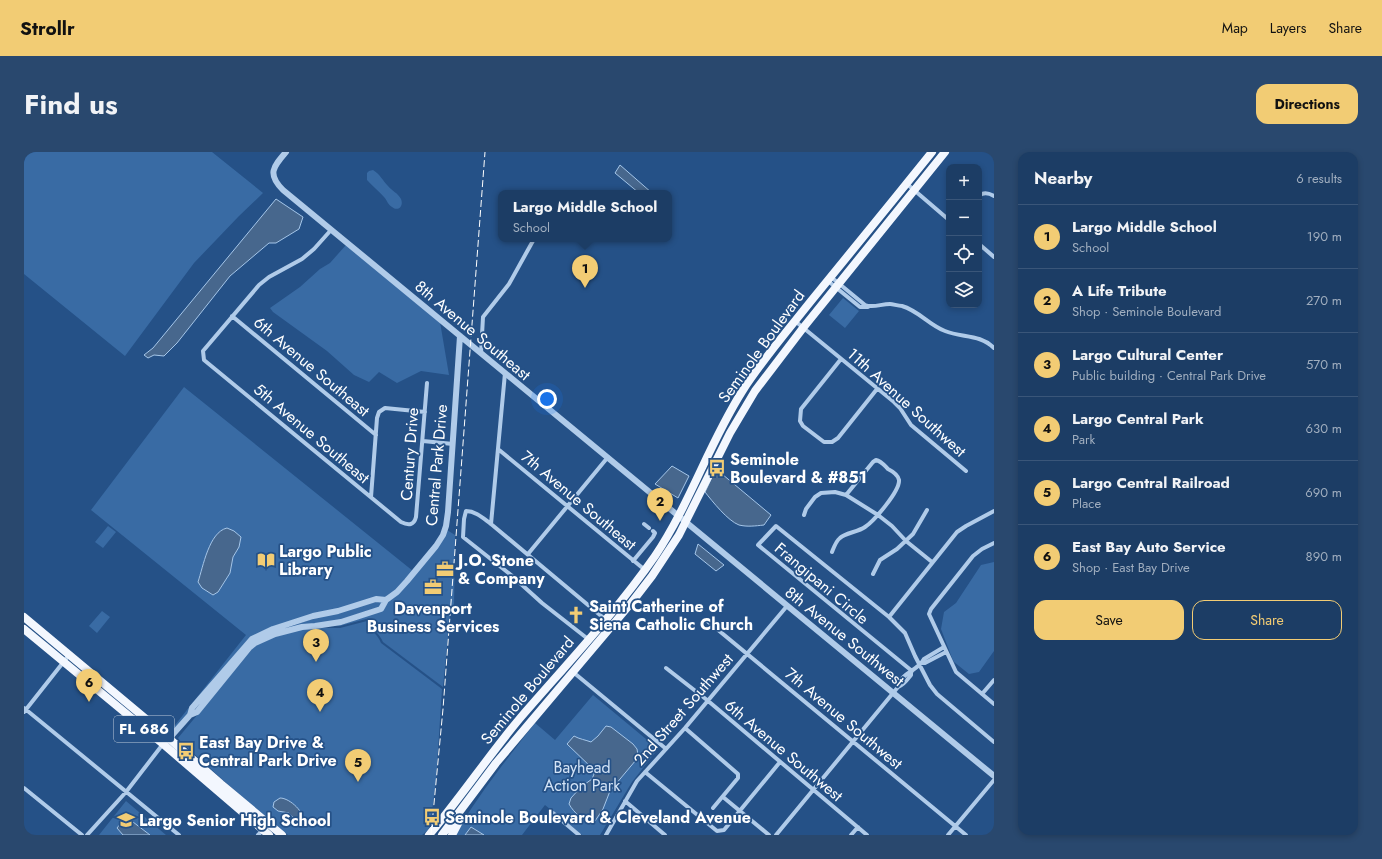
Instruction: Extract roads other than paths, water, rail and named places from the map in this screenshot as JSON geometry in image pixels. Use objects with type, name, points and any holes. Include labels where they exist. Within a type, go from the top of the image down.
[{"type":"main road","name":"Seminole Boulevard","points":[[429,835],[516,724],[645,570],[663,544],[679,516],[730,410],[756,371],[932,152]]},
{"type":"main road","name":"Seminole Boulevard","points":[[442,835],[479,785],[523,730],[613,625],[652,576],[674,544],[742,411],[769,370],[945,152]]},
{"type":"main road","name":"FL 686","points":[[24,617],[69,655],[166,742],[263,833]]},
{"type":"main road","name":"FL 686","points":[[24,629],[64,662],[221,784],[282,835]]},
{"type":"main road","points":[[566,666],[572,672]]},
{"type":"main road","points":[[516,724],[523,730]]},
{"type":"main road","points":[[471,780],[479,785]]},
{"type":"main road","points":[[452,835],[468,807],[469,800]]},
{"type":"street","name":"8th Avenue Southeast","points":[[286,152],[273,170],[273,175],[277,184],[283,190],[679,516]]},
{"type":"street","points":[[907,184],[946,217]]},
{"type":"street","points":[[982,195],[988,194],[994,196]]},
{"type":"street","points":[[232,316],[259,285],[269,277],[302,259],[332,230]]},
{"type":"street","points":[[481,353],[483,317],[509,284],[532,242]]},
{"type":"street","points":[[982,247],[994,257]]},
{"type":"street","points":[[829,279],[860,307],[865,308],[890,304],[908,308],[942,330],[957,336],[977,338],[994,348]]},
{"type":"street","name":"5th Avenue Southeast","points":[[232,316],[203,351],[204,360],[371,498],[405,525],[410,525]]},
{"type":"street","name":"6th Avenue Southeast","points":[[232,316],[376,435]]},
{"type":"street","name":"11th Avenue Southwest","points":[[795,321],[900,408],[911,425],[966,471]]},
{"type":"street","name":"Central Park Drive","points":[[166,742],[190,715],[196,712],[254,643],[275,634],[302,627],[341,622],[381,609],[386,600],[407,581],[436,546],[446,526],[448,512],[460,336]]},
{"type":"street","points":[[841,359],[802,408],[800,421],[803,426],[824,442],[832,442],[838,438],[877,389]]},
{"type":"street","points":[[491,524],[504,373]]},
{"type":"street","name":"Century Drive","points":[[410,525],[415,521],[416,517],[427,383]]},
{"type":"street","points":[[371,498],[377,418],[379,412],[385,408],[424,412]]},
{"type":"street","points":[[423,442],[453,444]]},
{"type":"street","name":"7th Avenue Southeast","points":[[498,448],[645,570]]},
{"type":"street","points":[[528,554],[608,457]]},
{"type":"street","points":[[832,552],[839,538],[865,527],[878,515],[892,496],[899,480],[882,463],[876,460],[846,495]]},
{"type":"street","points":[[804,515],[806,509],[821,493],[835,492],[846,495],[878,515],[892,526],[906,541],[932,562]]},
{"type":"street","points":[[873,574],[880,560],[897,549],[915,531],[927,510]]},
{"type":"street","points":[[588,639],[463,537],[466,511],[476,514],[491,524],[613,625]]},
{"type":"street","points":[[994,511],[960,529],[889,617],[905,632],[921,663],[930,685],[937,694],[994,742]]},
{"type":"street","name":"8th Avenue Southwest","points":[[679,516],[994,776]]},
{"type":"street","points":[[634,561],[655,533],[644,524]]},
{"type":"street","name":"Frangipani Circle","points":[[889,617],[776,526],[758,545],[911,672]]},
{"type":"street","points":[[994,543],[982,549],[973,556],[931,609],[929,614],[956,672],[994,704]]},
{"type":"street","name":"Central Park Drive","points":[[190,715],[192,708],[252,639],[273,629],[313,616],[338,611],[376,599],[386,600]]},
{"type":"street","name":"2nd Street Southwest","points":[[606,835],[632,788],[665,748],[685,728],[787,606]]},
{"type":"street","name":"7th Avenue Southwest","points":[[706,620],[966,835]]},
{"type":"street","points":[[776,835],[894,693],[902,679],[924,660],[944,647]]},
{"type":"street","points":[[921,663],[925,663],[946,652]]},
{"type":"street","points":[[69,655],[25,710],[179,835]]},
{"type":"street","name":"6th Avenue Southwest","points":[[666,668],[707,700],[867,835]]},
{"type":"street","points":[[572,672],[665,748]]},
{"type":"street","points":[[982,694],[994,680]]},
{"type":"street","points":[[685,728],[738,774],[738,778],[713,808]]},
{"type":"street","points":[[87,835],[126,792],[166,742]]},
{"type":"street","points":[[645,772],[717,831],[721,832],[780,762]]},
{"type":"street","points":[[948,835],[994,780]]},
{"type":"street","points":[[24,788],[82,835]]},
{"type":"street","points":[[723,797],[769,835]]},
{"type":"street","points":[[625,801],[665,835]]},
{"type":"street","points":[[553,813],[580,835]]},
{"type":"street","points":[[851,835],[858,827]]},
{"type":"railway","points":[[431,835],[443,709],[485,152]]},
{"type":"place","name":"Largo Middle School","points":[[585,288]]},
{"type":"place","name":"Seminole Boulevard & #851","points":[[717,468]]},
{"type":"place","name":"A Life Tribute","points":[[660,521]]},
{"type":"place","name":"Largo Public Library","points":[[266,560]]},
{"type":"place","name":"J.O. Stone & Company","points":[[445,569]]},
{"type":"place","name":"Davenport Business Services","points":[[433,587]]},
{"type":"place","name":"Saint Catherine of Siena Catholic Church","points":[[576,615]]},
{"type":"place","name":"Largo Cultural Center","points":[[316,662]]},
{"type":"place","name":"East Bay Auto Service","points":[[89,702]]},
{"type":"place","name":"Largo Central Park","points":[[320,712]]},
{"type":"place","name":"East Bay Drive & Central Park Drive","points":[[186,751]]},
{"type":"place","name":"Largo Central Railroad","points":[[358,782]]},
{"type":"place","name":"Seminole Boulevard & Cleveland Avenue","points":[[432,817]]},
{"type":"place","name":"Largo Senior High School","points":[[126,820]]},
{"type":"park label","name":"Bayhead Action Park","points":[[582,776]]}]
